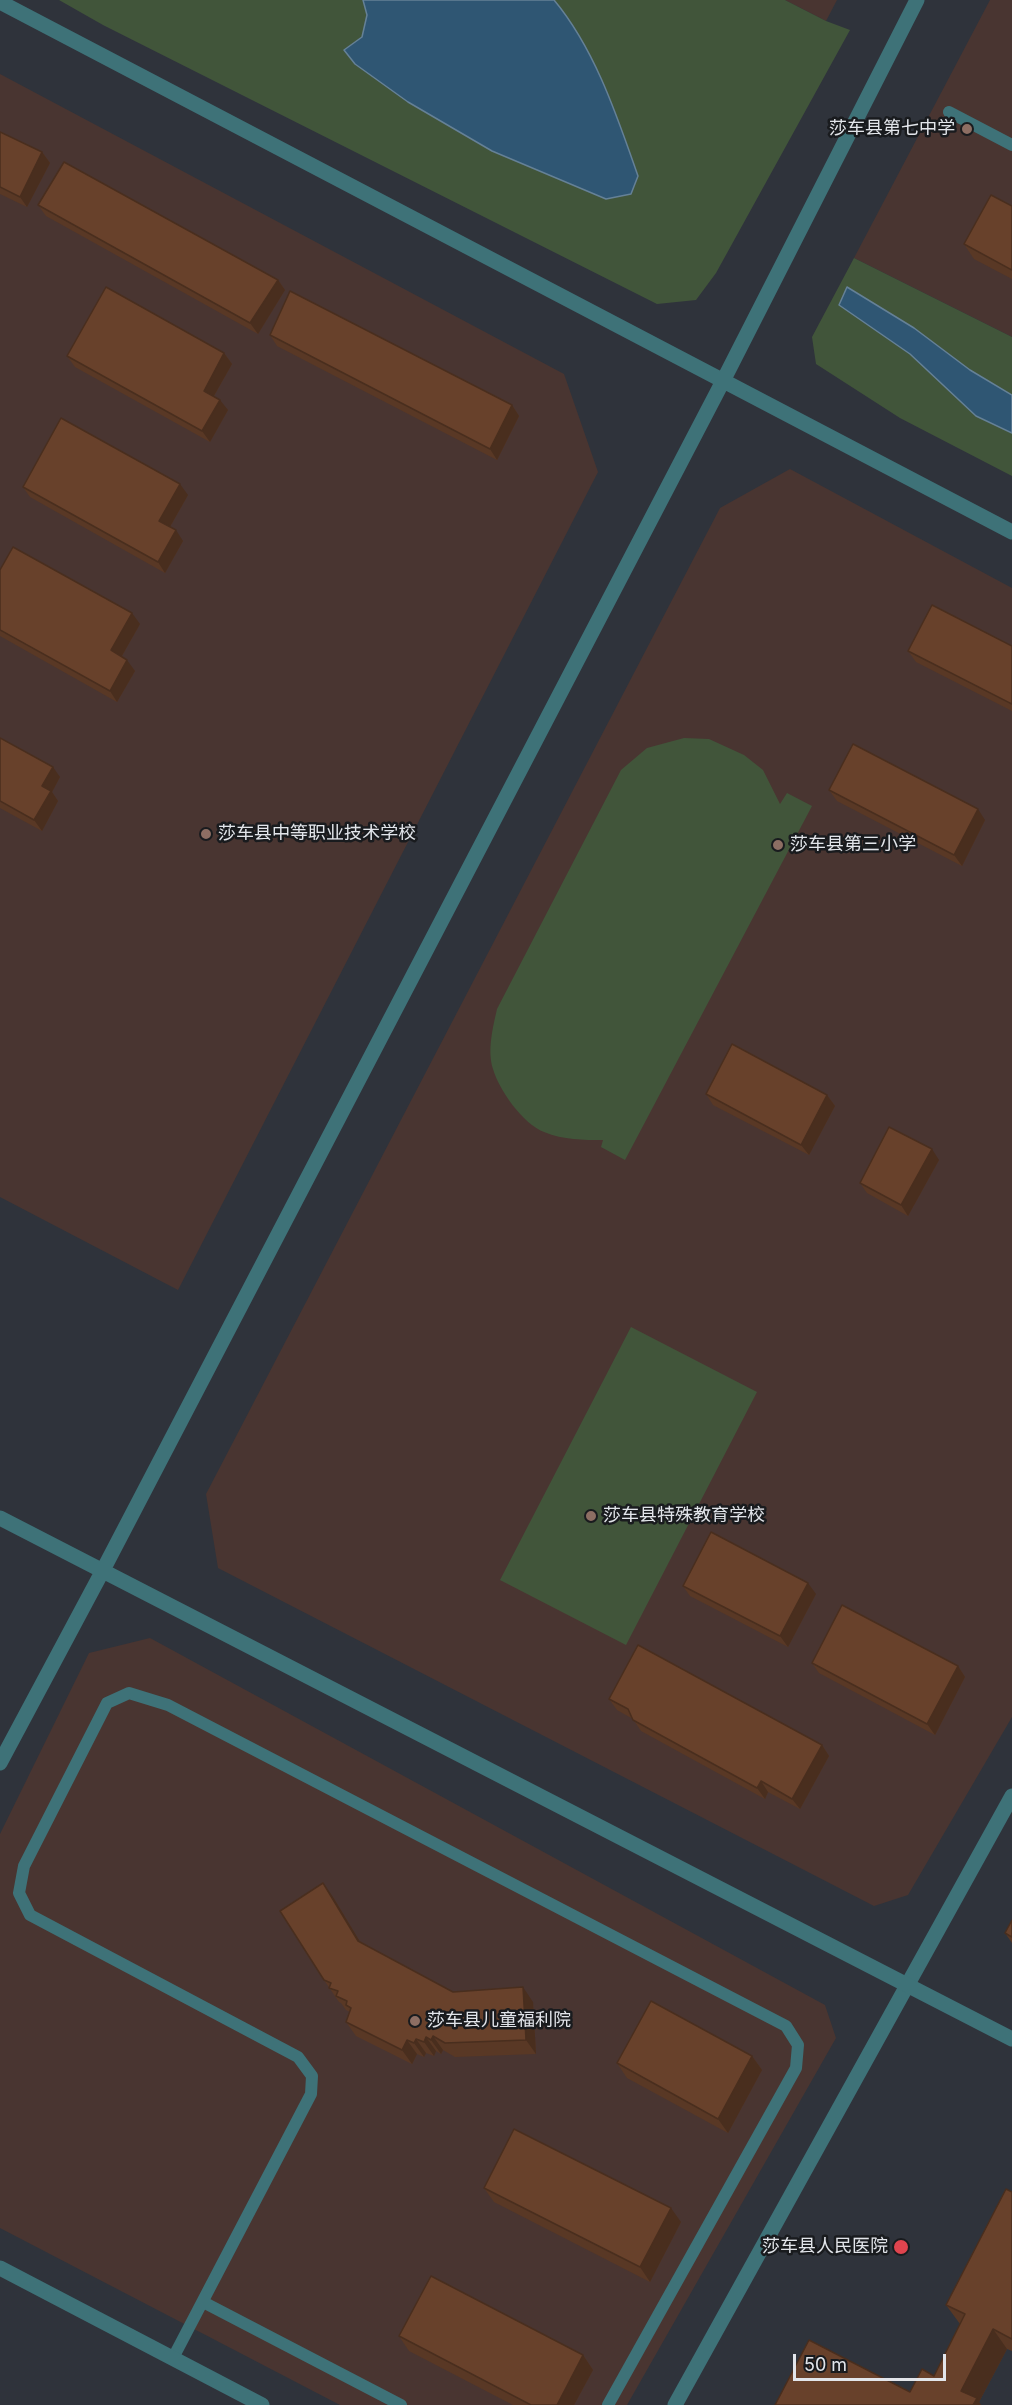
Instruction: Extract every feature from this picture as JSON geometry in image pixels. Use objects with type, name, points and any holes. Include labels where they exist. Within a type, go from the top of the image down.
[{"type":"street","points":[[0,1763],[102,1572],[723,381],[917,0]]},
{"type":"street","points":[[0,2],[1012,532]]},
{"type":"street","points":[[0,1518],[1012,2039]]},
{"type":"street","points":[[675,2405],[1012,1796]]},
{"type":"street","points":[[0,2268],[262,2405]]},
{"type":"lane","points":[[950,112],[1012,145]]},
{"type":"lane","points":[[173,2358],[311,2094],[312,2076],[298,2057],[30,1915],[19,1893],[24,1866],[106,1703],[129,1693],[168,1705],[786,2025],[798,2044],[796,2068],[608,2405]]},
{"type":"lane","points":[[203,2302],[400,2405]]},
{"type":"shaded area","points":[[785,0],[837,0],[826,21]]},
{"type":"shaded area","name":"莎车县第七中学","points":[[990,0],[1012,0],[1012,337],[854,258]]},
{"type":"shaded area","name":"莎车县中等职业技术学校","points":[[0,74],[564,374],[598,472],[178,1290],[0,1197]]},
{"type":"shaded area","points":[[790,469],[1012,588],[1012,1717],[908,1895],[874,1906],[218,1568],[206,1494],[720,508]]},
{"type":"shaded area","name":"莎车县儿童福利院","points":[[150,1638],[825,2005],[836,2038],[627,2405],[340,2405],[0,2228],[0,1834],[89,1653]]},
{"type":"green space","points":[[59,0],[785,0],[826,21],[850,30],[716,273],[696,300],[657,304],[103,25]]},
{"type":"green space","points":[[854,258],[1012,337],[1012,476],[900,418],[816,364],[812,337]]},
{"type":"green space","points":[[684,738],[709,739],[744,755],[763,770],[780,804],[787,793],[812,806],[625,1160],[601,1147],[603,1140],[559,1137],[544,1132],[528,1122],[506,1096],[496,1077],[491,1062],[491,1039],[497,1009],[621,770],[647,748]]},
{"type":"green space","points":[[631,1327],[757,1392],[626,1645],[500,1580]]},
{"type":"water","points":[[363,0],[554,0],[569,19],[604,84],[638,176],[631,194],[606,199],[492,151],[408,102],[355,64],[344,50],[362,37],[367,15]]},
{"type":"water","points":[[847,287],[914,328],[970,370],[1012,395],[1012,433],[976,416],[910,354],[839,305]]},
{"type":"building","points":[[0,132],[42,152],[20,197],[0,187]]},
{"type":"building","points":[[64,162],[278,280],[250,323],[38,205]]},
{"type":"building","points":[[991,195],[1012,206],[1012,270],[964,244]]},
{"type":"building","points":[[106,287],[224,353],[204,391],[220,400],[202,431],[67,356]]},
{"type":"building","points":[[290,291],[512,405],[490,449],[270,335]]},
{"type":"building","points":[[61,418],[180,484],[159,521],[176,530],[158,562],[23,487]]},
{"type":"building","points":[[13,547],[132,613],[111,650],[127,660],[110,691],[0,630],[0,570]]},
{"type":"building","points":[[932,605],[1012,646],[1012,704],[908,651]]},
{"type":"building","points":[[0,738],[53,767],[42,786],[51,791],[34,820],[0,801]]},
{"type":"building","points":[[853,744],[978,809],[954,855],[829,790]]},
{"type":"building","points":[[732,1044],[827,1095],[801,1145],[706,1094]]},
{"type":"building","points":[[889,1127],[932,1149],[901,1205],[860,1183]]},
{"type":"building","points":[[711,1532],[808,1583],[780,1636],[683,1586]]},
{"type":"building","points":[[842,1605],[958,1666],[927,1724],[812,1663]]},
{"type":"building","points":[[638,1645],[822,1745],[792,1799],[761,1781],[757,1788],[633,1720],[628,1709],[609,1699]]},
{"type":"building","points":[[323,1883],[358,1941],[453,1992],[523,1987],[526,2040],[445,2043],[433,2036],[431,2040],[426,2037],[424,2042],[416,2039],[414,2043],[407,2040],[402,2050],[346,2022],[351,2008],[346,2005],[347,2001],[336,1996],[338,1991],[329,1988],[331,1983],[324,1980],[280,1911]]},
{"type":"building","points":[[1012,1920],[1012,1937],[1005,1933]]},
{"type":"building","points":[[651,2001],[752,2056],[718,2119],[617,2063]]},
{"type":"building","points":[[514,2129],[671,2208],[640,2267],[484,2188]]},
{"type":"building","points":[[1006,2189],[1012,2192],[1012,2339],[993,2329],[961,2391],[977,2398],[973,2405],[775,2405],[809,2340],[910,2392],[922,2369],[934,2376],[965,2314],[946,2305]]},
{"type":"building","points":[[431,2276],[583,2355],[557,2405],[531,2405],[399,2336]]},
{"type":"place","name":"莎车县第七中学","points":[[967,129]]},
{"type":"place","name":"莎车县中等职业技术学校","points":[[206,834]]},
{"type":"place","name":"莎车县第三小学","points":[[778,845]]},
{"type":"place","name":"莎车县特殊教育学校","points":[[591,1516]]},
{"type":"place","name":"莎车县儿童福利院","points":[[415,2021]]},
{"type":"place","name":"莎车县人民医院","points":[[901,2247]]}]
